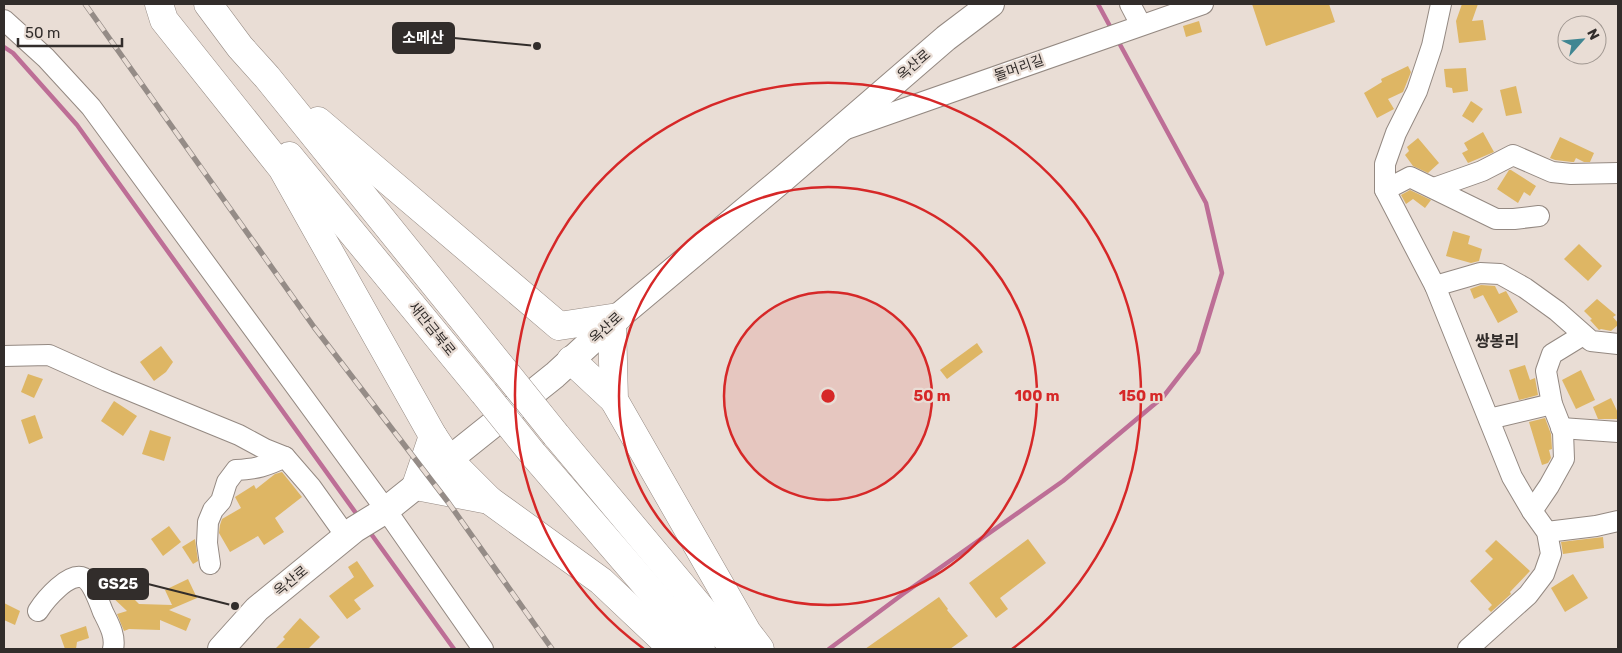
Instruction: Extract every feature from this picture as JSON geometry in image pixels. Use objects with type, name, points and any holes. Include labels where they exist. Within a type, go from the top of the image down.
[{"type":"highway","points":[[158,4],[164,20],[282,168],[432,436],[449,460],[489,500],[601,581],[673,649]]},
{"type":"highway","name":"새만금북로","points":[[168,4],[216,67],[533,454],[701,649]]},
{"type":"highway","points":[[208,4],[240,47],[267,77],[556,435],[735,649]]},
{"type":"highway","points":[[267,77],[560,326],[563,367],[614,400],[747,632],[760,649]]},
{"type":"highway","points":[[560,326],[615,320],[614,400]]},
{"type":"highway","points":[[432,436],[416,486],[489,500]]},
{"type":"main road","name":"옥산로","points":[[221,649],[257,609],[351,533],[382,512],[449,460],[563,367],[615,320],[784,178],[946,38],[991,4]]},
{"type":"street","points":[[1130,4],[1141,25]]},
{"type":"street","name":"돌머리길","points":[[835,133],[1203,4]]},
{"type":"street","points":[[1441,4],[1432,46],[1417,91],[1396,133],[1385,164],[1385,190],[1436,286],[1512,477],[1547,532],[1550,554],[1544,574],[1528,596],[1468,649]]},
{"type":"street","points":[[4,20],[46,58],[91,107],[382,512],[483,649]]},
{"type":"street","points":[[1434,188],[1482,171],[1513,155],[1552,172],[1570,174],[1618,173]]},
{"type":"street","points":[[1385,190],[1410,177],[1496,219],[1538,216]]},
{"type":"street","points":[[1436,286],[1480,273],[1500,274],[1525,288],[1591,341],[1618,344]]},
{"type":"street","points":[[1532,510],[1549,486],[1564,459],[1563,432],[1552,404],[1546,371],[1552,354],[1583,335]]},
{"type":"street","points":[[4,356],[48,355],[239,435],[285,457],[351,533]]},
{"type":"street","points":[[1489,419],[1552,404]]},
{"type":"street","points":[[1561,428],[1618,432]]},
{"type":"street","points":[[210,564],[207,544],[208,522],[213,510],[221,501],[227,482],[236,470],[267,466],[285,457]]},
{"type":"street","points":[[1547,532],[1596,526],[1618,521]]},
{"type":"street","points":[[38,611],[52,592],[76,577],[83,578],[89,582],[93,589],[112,631],[114,643],[108,646]]},
{"type":"building","points":[[1252,4],[1329,4],[1335,22],[1266,46]]},
{"type":"building","points":[[1462,4],[1478,4],[1472,21],[1483,20],[1486,40],[1459,43],[1456,21]]},
{"type":"building","points":[[1199,21],[1202,32],[1186,37],[1183,26]]},
{"type":"building","points":[[1408,66],[1411,72],[1403,92],[1388,99],[1394,109],[1377,118],[1364,93],[1382,82],[1381,79]]},
{"type":"building","points":[[1466,68],[1468,91],[1453,93],[1452,88],[1446,87],[1444,69]]},
{"type":"building","points":[[1516,86],[1522,113],[1506,116],[1500,90]]},
{"type":"building","points":[[1471,101],[1483,109],[1473,123],[1462,116]]},
{"type":"building","points":[[1483,132],[1494,152],[1468,163],[1462,153],[1468,150],[1464,143]]},
{"type":"building","points":[[1560,137],[1594,153],[1590,162],[1584,162],[1576,158],[1572,162],[1550,158]]},
{"type":"building","points":[[1418,138],[1439,163],[1428,173],[1413,166],[1405,155],[1409,151],[1407,147]]},
{"type":"building","points":[[1509,170],[1536,186],[1530,196],[1524,192],[1518,203],[1497,189]]},
{"type":"building","points":[[1410,190],[1431,200],[1425,208],[1413,199],[1406,204],[1401,195]]},
{"type":"building","points":[[1453,231],[1470,236],[1468,244],[1482,249],[1479,261],[1471,263],[1446,256]]},
{"type":"building","points":[[1579,244],[1602,266],[1588,281],[1564,259]]},
{"type":"building","points":[[1481,285],[1495,286],[1499,294],[1506,291],[1518,312],[1498,323],[1483,295],[1474,299],[1470,289]]},
{"type":"building","points":[[1597,299],[1616,315],[1613,317],[1618,325],[1611,331],[1599,330],[1584,311]]},
{"type":"building","points":[[977,343],[983,352],[947,379],[940,370]]},
{"type":"building","points":[[161,346],[173,362],[166,372],[154,381],[140,362]]},
{"type":"building","points":[[1525,365],[1530,380],[1535,378],[1538,395],[1519,400],[1509,370]]},
{"type":"building","points":[[1581,370],[1595,400],[1576,409],[1562,380]]},
{"type":"building","points":[[28,374],[43,379],[34,398],[21,392]]},
{"type":"building","points":[[1611,398],[1618,413],[1618,419],[1598,419],[1593,407]]},
{"type":"building","points":[[114,401],[137,416],[123,436],[101,421]]},
{"type":"building","points":[[35,415],[43,438],[29,444],[21,420]]},
{"type":"building","points":[[1545,418],[1551,434],[1552,449],[1549,450],[1551,458],[1548,463],[1542,465],[1529,422]]},
{"type":"building","points":[[150,430],[171,437],[164,461],[142,454]]},
{"type":"building","points":[[282,472],[302,497],[275,518],[284,532],[264,545],[258,536],[230,552],[219,533],[222,519],[241,508],[235,497],[254,485],[256,489],[275,474]]},
{"type":"building","points":[[169,526],[181,542],[163,556],[151,539]]},
{"type":"building","points":[[1603,537],[1604,548],[1563,554],[1561,542]]},
{"type":"building","points":[[195,539],[198,561],[193,564],[182,547]]},
{"type":"building","points":[[1028,539],[1046,563],[1000,598],[1008,609],[996,618],[969,583]]},
{"type":"building","points":[[1496,540],[1530,571],[1510,592],[1511,594],[1491,612],[1488,609],[1492,605],[1470,581],[1493,559],[1485,551]]},
{"type":"building","points":[[357,561],[374,586],[354,600],[361,609],[347,619],[329,596],[354,577],[348,567]]},
{"type":"building","points":[[1573,574],[1588,598],[1565,612],[1551,588]]},
{"type":"building","points":[[188,579],[197,598],[169,610],[191,619],[186,631],[160,620],[160,630],[129,629],[124,631],[117,614],[127,611],[109,594],[118,583],[139,604],[172,605],[165,590]]},
{"type":"building","points":[[939,597],[968,636],[950,649],[865,649]]},
{"type":"building","points":[[4,603],[20,611],[15,625],[4,620]]},
{"type":"building","points":[[300,618],[320,637],[308,649],[275,649],[285,639],[283,637]]},
{"type":"building","points":[[86,626],[89,638],[77,642],[76,649],[65,649],[60,635]]},
{"type":"waterway","points":[[1098,4],[1112,30]]},
{"type":"waterway","points":[[829,649],[903,594],[1063,481],[1163,397],[1198,352],[1222,273],[1206,203],[1117,39]]},
{"type":"waterway","points":[[4,47],[13,53],[77,125],[358,516]]},
{"type":"waterway","points":[[369,531],[454,649]]},
{"type":"railway","points":[[85,4],[314,327],[448,502],[552,649]]},
{"type":"place","name":"소메산","points":[[537,46]]},
{"type":"place","name":"GS25","points":[[235,606]]},
{"type":"district","name":"쌍봉리","points":[[1497,341]]}]
